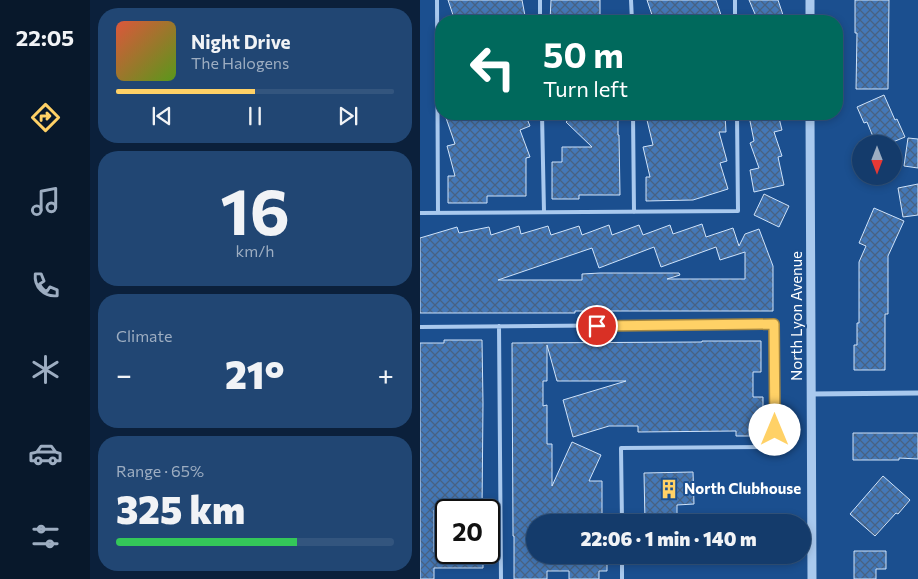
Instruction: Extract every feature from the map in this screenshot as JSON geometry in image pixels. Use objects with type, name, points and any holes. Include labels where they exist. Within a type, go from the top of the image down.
[{"type":"street","points":[[810,0],[810,15]]},
{"type":"street","name":"North Lyon Avenue","points":[[810,120],[812,579]]},
{"type":"street","points":[[811,394],[918,393]]},
{"type":"lane","points":[[437,0],[437,15]]},
{"type":"lane","points":[[540,0],[540,15]]},
{"type":"lane","points":[[631,0],[632,15]]},
{"type":"lane","points":[[735,0],[736,15]]},
{"type":"lane","points":[[438,120],[438,213]]},
{"type":"lane","points":[[542,120],[544,212]]},
{"type":"lane","points":[[633,120],[634,212]]},
{"type":"lane","points":[[420,213],[738,211],[737,120]]},
{"type":"lane","points":[[420,327],[774,324],[775,447],[621,448],[622,514]]},
{"type":"lane","points":[[499,326],[501,579]]},
{"type":"lane","points":[[622,564],[622,579]]},
{"type":"building","points":[[448,0],[522,0],[525,15],[453,15]]},
{"type":"building","points":[[551,0],[600,0],[600,15],[550,15]]},
{"type":"building","points":[[647,0],[716,0],[721,15],[652,15]]},
{"type":"building","points":[[749,0],[778,0],[783,15],[755,15]]},
{"type":"building","points":[[855,0],[889,0],[888,89],[856,89],[857,33],[855,33]]},
{"type":"building","points":[[884,95],[905,137],[902,138],[902,135],[872,135],[867,122],[864,123],[857,107]]},
{"type":"building","points":[[447,120],[528,120],[530,126],[520,130],[530,157],[526,158],[526,196],[487,196],[487,203],[448,203],[448,176],[455,176],[447,146],[455,144]]},
{"type":"building","points":[[568,120],[618,120],[620,195],[579,195],[579,199],[552,199],[552,162],[562,162],[562,147],[592,147],[566,122]]},
{"type":"building","points":[[647,120],[725,120],[726,132],[719,132],[727,161],[720,163],[728,189],[693,200],[646,201],[646,177],[650,177],[643,147],[653,145]]},
{"type":"building","points":[[750,120],[780,120],[782,130],[774,132],[782,156],[778,157],[784,185],[754,192],[750,170],[759,168],[750,143],[754,141]]},
{"type":"building","points":[[908,138],[918,139],[918,168],[904,166]]},
{"type":"building","points":[[918,184],[918,215],[903,217],[898,188]]},
{"type":"building","points":[[764,194],[789,206],[779,227],[754,215]]},
{"type":"building","points":[[874,208],[904,221],[888,256],[888,314],[885,314],[885,370],[854,370],[854,345],[857,345],[857,323],[859,323],[859,262],[866,246],[859,243]]},
{"type":"building","points":[[702,224],[706,237],[733,228],[739,246],[745,234],[759,229],[773,266],[773,311],[420,313],[420,238],[457,227],[459,233],[489,227],[491,235],[519,226],[521,234],[548,226],[551,235],[579,226],[582,235],[609,225],[612,235],[639,225],[643,235],[670,225],[673,234]],"holes":[[[654,247],[661,267],[716,247],[720,260],[745,252],[745,279],[667,279],[680,275],[679,273],[600,273],[582,274],[582,280],[498,280],[592,248],[599,268]]]},
{"type":"building","points":[[444,340],[482,340],[482,499],[435,499],[435,564],[483,564],[483,568],[434,568],[434,579],[420,579],[420,343],[444,343]]},
{"type":"building","points":[[761,341],[761,372],[753,372],[753,397],[763,397],[763,436],[736,436],[736,431],[638,432],[638,426],[609,426],[573,437],[563,400],[626,381],[557,381],[547,345],[547,381],[543,381],[543,406],[547,405],[547,444],[552,444],[552,486],[572,442],[601,455],[589,481],[602,481],[602,514],[526,514],[526,564],[607,564],[607,571],[599,571],[599,579],[569,579],[569,571],[547,571],[547,579],[514,579],[512,343]]},
{"type":"building","points":[[853,433],[918,433],[918,459],[853,460]]},
{"type":"building","name":"North Clubhouse","points":[[693,472],[694,504],[677,505],[677,514],[645,514],[644,473]]},
{"type":"building","points":[[883,476],[910,500],[875,536],[850,514]]},
{"type":"building","points":[[854,551],[886,551],[886,569],[876,569],[876,579],[854,579]]},
{"type":"place","name":"North Clubhouse","points":[[669,489]]},
{"type":"route","points":[[597,326],[774,324],[775,430]]}]
